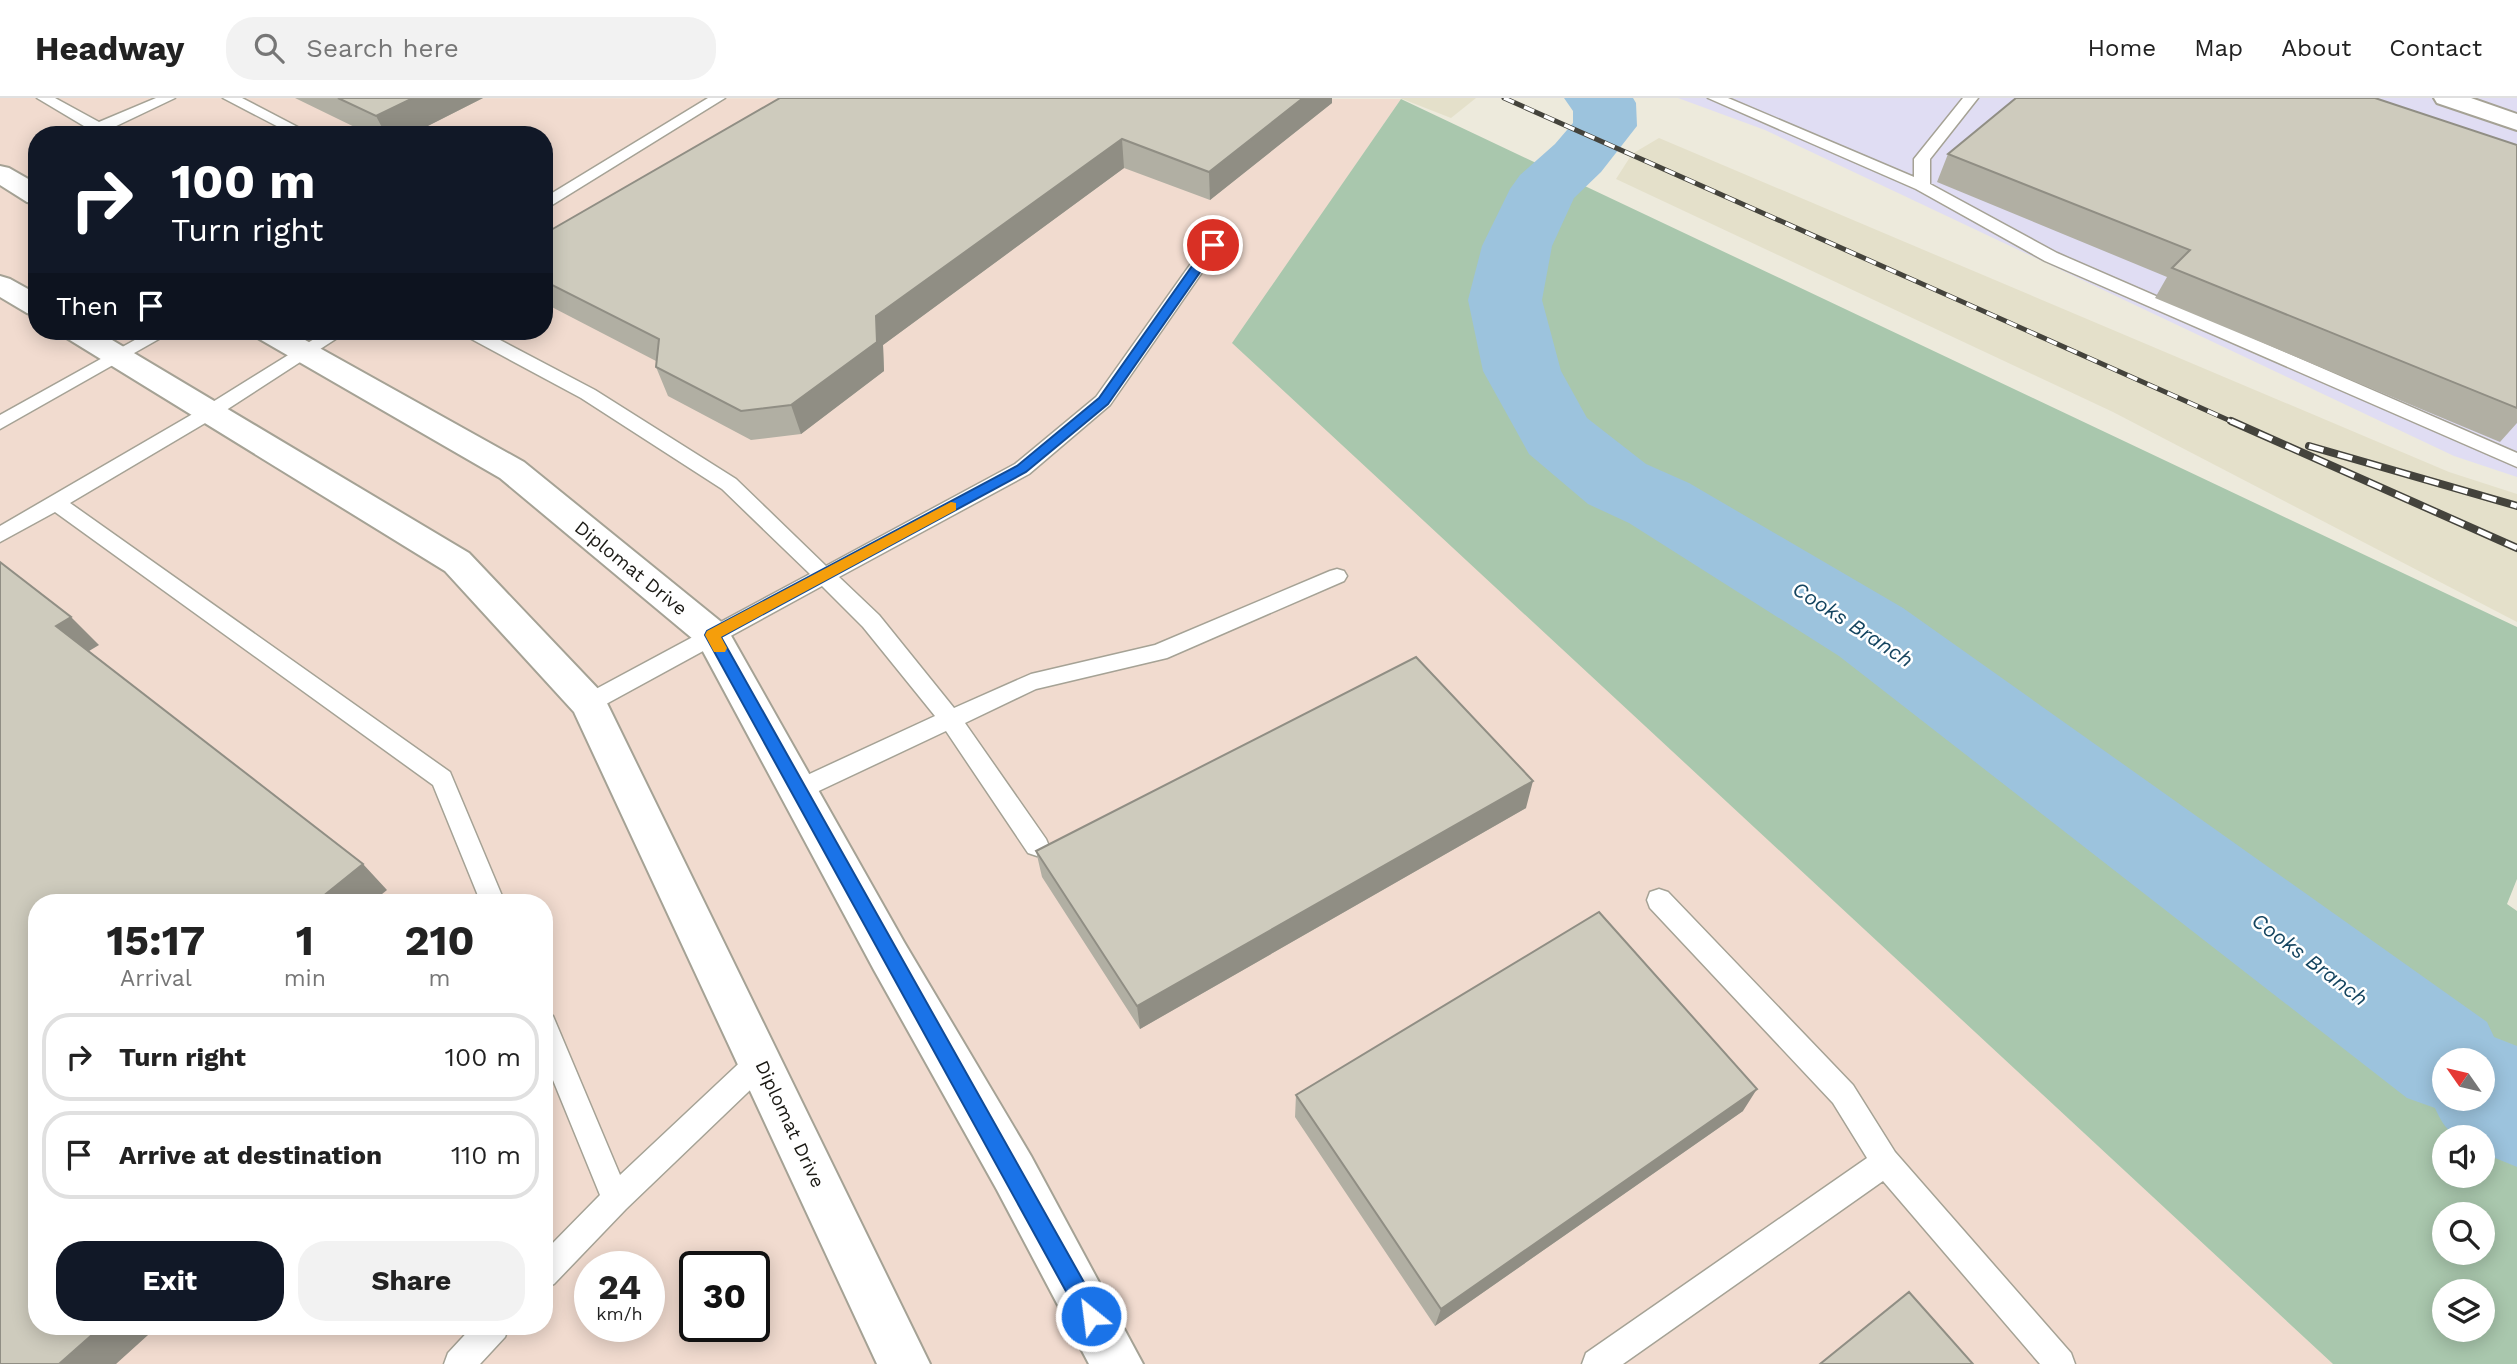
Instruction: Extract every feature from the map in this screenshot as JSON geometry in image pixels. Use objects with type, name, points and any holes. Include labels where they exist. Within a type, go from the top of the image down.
[{"type":"street","points":[[2446,98],[2517,122]]},
{"type":"street","points":[[0,174],[28,191]]},
{"type":"street","points":[[0,285],[28,302]]},
{"type":"street","name":"Diplomat Drive","points":[[91,340],[457,562],[589,703],[904,1364]]},
{"type":"street","name":"Diplomat Drive","points":[[285,340],[512,470],[712,635],[889,956],[1014,1173],[1117,1364]]},
{"type":"lane","points":[[44,98],[94,126]]},
{"type":"lane","points":[[116,126],[167,98]]},
{"type":"lane","points":[[230,98],[288,126]]},
{"type":"lane","points":[[553,199],[718,98]]},
{"type":"lane","points":[[1715,98],[1922,186],[2051,257],[2517,461]]},
{"type":"lane","points":[[1922,186],[1922,159],[1971,98]]},
{"type":"lane","points":[[589,703],[1021,469],[1103,401],[1213,245]]},
{"type":"lane","points":[[0,423],[149,340]]},
{"type":"lane","points":[[0,535],[210,412],[324,340]]},
{"type":"lane","points":[[487,340],[588,394],[729,484],[871,621],[950,719],[1037,846]]},
{"type":"lane","points":[[55,502],[442,779],[489,894]]},
{"type":"lane","points":[[798,790],[1031,682],[1159,652],[1337,576]]},
{"type":"lane","points":[[1658,900],[1843,1094],[1885,1162],[2060,1364]]},
{"type":"lane","points":[[553,1047],[616,1199]]},
{"type":"lane","points":[[553,1265],[616,1199],[760,1062]]},
{"type":"lane","points":[[1597,1364],[1885,1162]]},
{"type":"lane","points":[[458,1364],[485,1335]]},
{"type":"shaded area","points":[[0,98],[1401,99],[1233,343],[2333,1364],[0,1364]]},
{"type":"shaded area","points":[[1400,98],[1476,98],[1451,118]]},
{"type":"shaded area","points":[[1678,98],[2517,98],[2517,477],[2454,456],[1765,130]]},
{"type":"shaded area","points":[[1659,138],[2449,472],[2517,494],[2517,622],[2113,412],[1616,179],[1632,154]]},
{"type":"green space","points":[[1401,99],[2517,627],[2517,879],[2507,904],[2517,911],[2517,1364],[2333,1364],[1232,343]]},
{"type":"building","points":[[338,98],[413,98],[376,116]]},
{"type":"building","points":[[780,98],[1303,98],[1209,172],[1122,139],[876,316],[877,342],[791,405],[741,411],[656,367],[659,339],[553,286],[553,229]]},
{"type":"building","points":[[2016,98],[2375,98],[2517,145],[2517,408],[2172,268],[2190,250],[1948,154]]},
{"type":"building","points":[[0,562],[71,617],[56,626],[363,864],[326,894],[28,894],[28,1335],[92,1335],[59,1364],[0,1364]]},
{"type":"building","points":[[1416,657],[1533,781],[1137,1006],[1036,851]]},
{"type":"building","points":[[1599,912],[1757,1089],[1441,1309],[1296,1095]]},
{"type":"building","points":[[1909,1292],[1973,1364],[1820,1364]]},
{"type":"waterway","name":"Cooks Branch","points":[[1595,98],[1605,103],[1605,126],[1578,158],[1544,189],[1517,246],[1505,300],[1522,371],[1557,435],[1617,484],[1659,503],[1871,632],[2432,1049]]},
{"type":"waterway","name":"Cooks Branch","points":[[2496,1096],[2517,1111]]},
{"type":"railway","points":[[1504,98],[2235,423]]},
{"type":"railway","points":[[2231,421],[2517,548]]},
{"type":"railway","points":[[2309,446],[2517,506]]},
{"type":"slow traffic","points":[[719,648],[712,635],[951,507]]},
{"type":"route","points":[[1091,1316],[1014,1173],[889,956],[712,635],[1021,469],[1103,401],[1213,245]]}]
